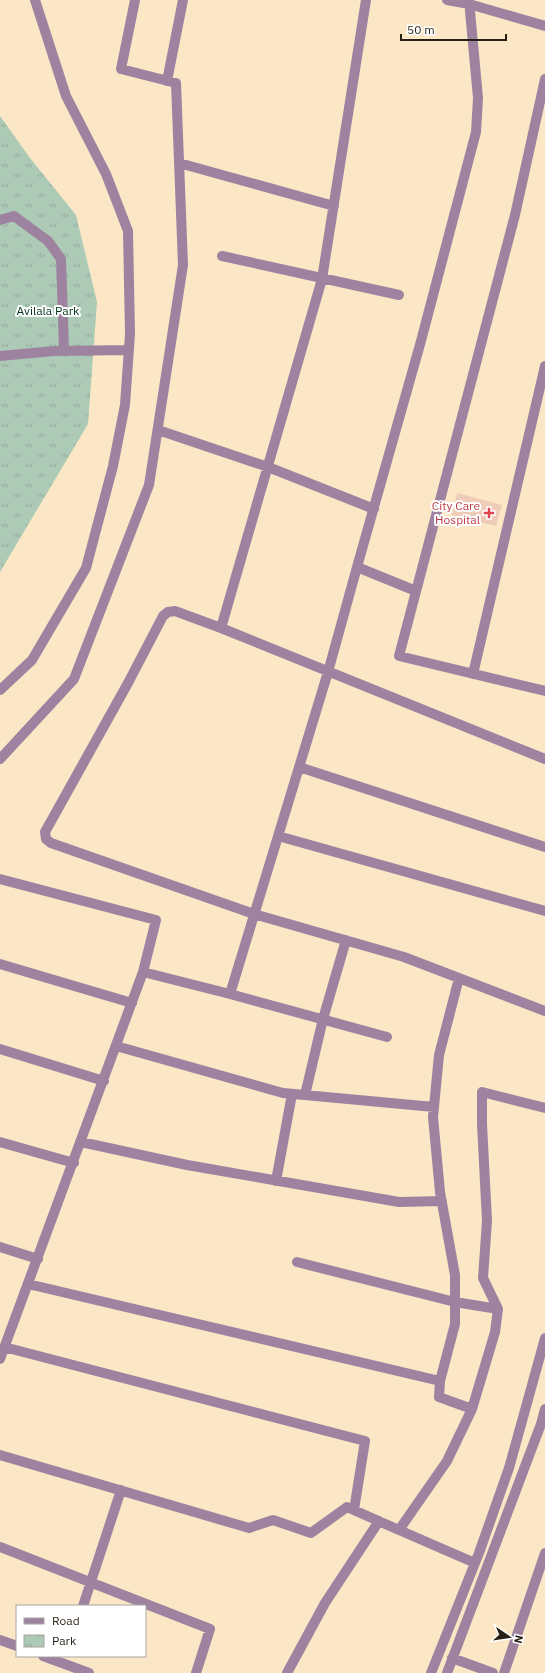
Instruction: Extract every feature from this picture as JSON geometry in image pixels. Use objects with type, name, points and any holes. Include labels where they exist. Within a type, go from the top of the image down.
[{"type":"street","points":[[0,690],[32,660],[86,568],[113,466],[125,405],[130,334],[128,230],[106,174],[66,96],[35,0]]},
{"type":"street","points":[[0,760],[74,679],[149,486],[183,265],[176,83],[121,69],[135,0]]},
{"type":"street","points":[[167,81],[184,0]]},
{"type":"street","points":[[221,628],[322,279],[366,0]]},
{"type":"street","points":[[447,0],[469,2],[545,26]]},
{"type":"street","points":[[230,994],[328,672],[421,341],[476,132],[478,98],[469,2]]},
{"type":"street","points":[[545,79],[515,215],[399,656],[545,691]]},
{"type":"street","points":[[179,163],[334,206]]},
{"type":"street","points":[[0,220],[14,216],[48,242],[61,259],[64,351]]},
{"type":"street","points":[[222,256],[399,295]]},
{"type":"street","points":[[0,356],[64,351],[129,350]]},
{"type":"street","points":[[473,674],[545,366]]},
{"type":"street","points":[[158,430],[268,467],[374,509]]},
{"type":"street","points":[[357,567],[416,591]]},
{"type":"street","points":[[545,760],[221,628],[175,611],[168,612],[163,616],[128,683],[45,832],[46,839],[51,843],[254,914],[404,957],[545,1010]]},
{"type":"street","points":[[299,767],[545,847]]},
{"type":"street","points":[[278,836],[545,910]]},
{"type":"street","points":[[0,879],[156,920],[143,972],[132,1003],[74,1163],[0,1359]]},
{"type":"street","points":[[305,1095],[323,1019],[346,940]]},
{"type":"street","points":[[0,964],[132,1003]]},
{"type":"street","points":[[143,972],[323,1019],[387,1038]]},
{"type":"street","points":[[459,978],[439,1055],[433,1117],[442,1201],[455,1275],[456,1324],[440,1381],[439,1398],[472,1409]]},
{"type":"street","points":[[116,1046],[283,1093],[434,1108]]},
{"type":"street","points":[[0,1049],[104,1081]]},
{"type":"street","points":[[399,1530],[447,1461],[472,1409],[495,1332],[498,1309],[483,1278],[487,1221],[482,1124],[482,1092],[545,1108]]},
{"type":"street","points":[[276,1181],[292,1094]]},
{"type":"street","points":[[0,1142],[74,1163]]},
{"type":"street","points":[[81,1142],[187,1165],[399,1202],[442,1201]]},
{"type":"street","points":[[0,1247],[38,1259]]},
{"type":"street","points":[[297,1262],[455,1302],[498,1309]]},
{"type":"street","points":[[28,1284],[440,1381]]},
{"type":"street","points":[[430,1673],[475,1563],[509,1468],[545,1338]]},
{"type":"street","points":[[4,1347],[365,1441],[354,1510]]},
{"type":"street","points":[[447,1673],[541,1424],[545,1409]]},
{"type":"street","points":[[0,1455],[249,1528],[273,1520],[311,1533],[347,1507],[475,1563]]},
{"type":"street","points":[[83,1605],[121,1490]]},
{"type":"street","points":[[287,1673],[325,1603],[379,1521]]},
{"type":"street","points":[[0,1547],[210,1629],[196,1673]]},
{"type":"street","points":[[504,1673],[545,1553]]},
{"type":"street","points":[[0,1640],[16,1646]]},
{"type":"street","points":[[48,1657],[64,1660],[72,1670],[89,1673]]},
{"type":"street","points":[[452,1658],[493,1673]]},
{"type":"green space","name":"Avilala Park","points":[[0,116],[30,158],[76,215],[97,302],[88,424],[0,572]]},
{"type":"building","points":[[457,493],[502,505],[496,526],[452,515]]},
{"type":"place","name":"City Care Hospital","points":[[489,513]]}]
